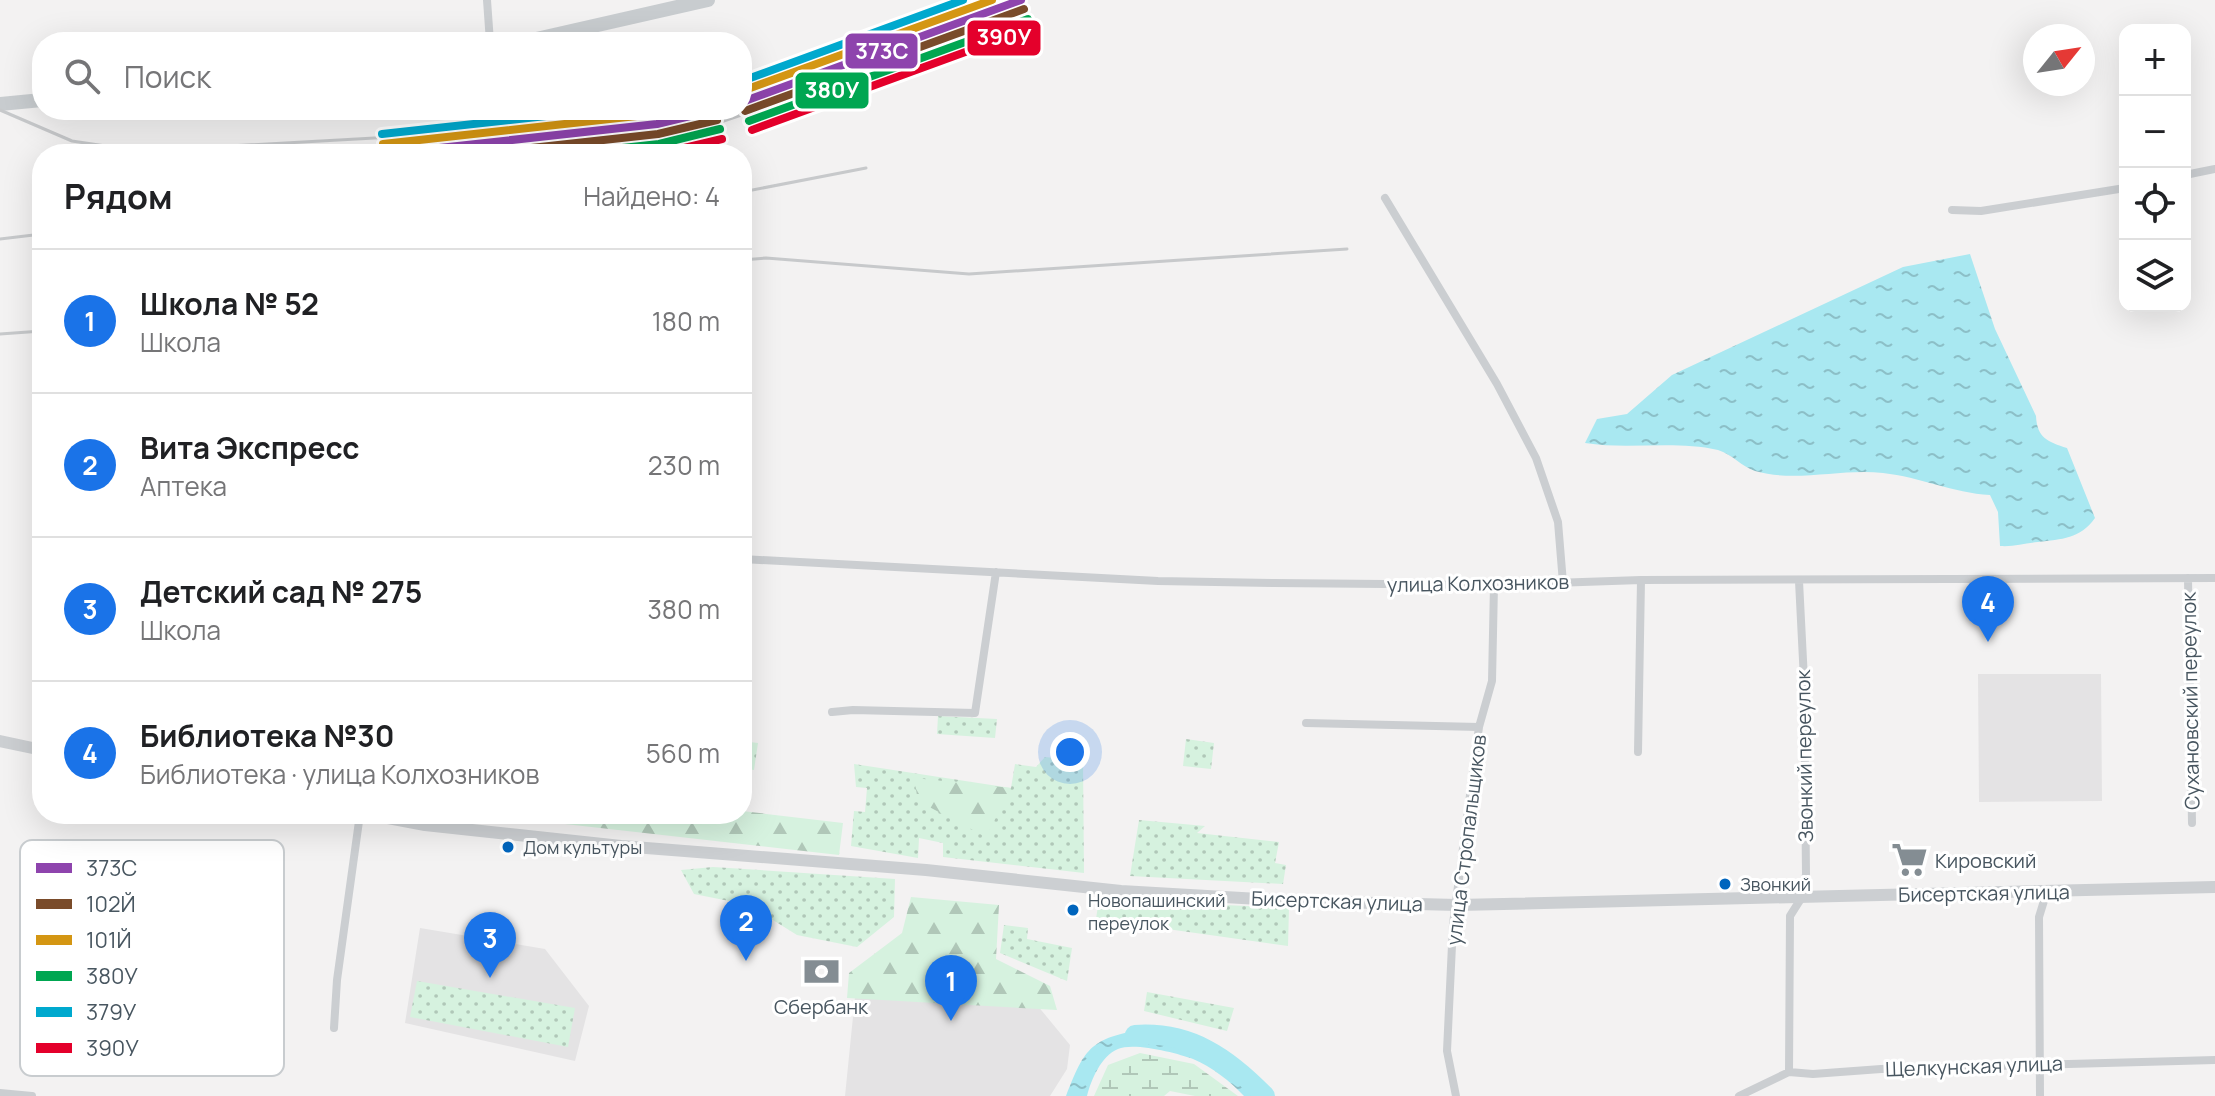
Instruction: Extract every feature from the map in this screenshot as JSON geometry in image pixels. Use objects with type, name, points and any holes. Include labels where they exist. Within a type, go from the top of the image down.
[{"type":"main road","points":[[567,32],[708,0]]},
{"type":"main road","points":[[0,104],[32,101]]},
{"type":"main road","points":[[0,741],[32,748]]},
{"type":"main road","name":"Бисертская улица","points":[[461,824],[621,846],[926,870],[1121,891],[1294,901],[1458,905],[2215,887]]},
{"type":"street","points":[[487,0],[489,32]]},
{"type":"street","points":[[2191,174],[2215,169]]},
{"type":"street","points":[[1952,210],[1981,211],[2119,189]]},
{"type":"street","points":[[1385,198],[1497,384],[1536,458],[1558,522],[1563,583]]},
{"type":"street","name":"улица Колхозников","points":[[752,560],[1172,582],[1494,585],[1641,580],[2215,578]]},
{"type":"street","points":[[832,712],[975,713],[996,572]]},
{"type":"street","name":"Сухановский переулок","points":[[2188,578],[2192,823]]},
{"type":"street","points":[[1638,752],[1641,580]]},
{"type":"street","name":"Звонкий переулок","points":[[1789,1072],[1790,916],[1802,897],[1806,874],[1804,680],[1799,581]]},
{"type":"street","name":"улица Стропальщиков","points":[[1456,1096],[1447,1051],[1453,924],[1458,905],[1479,727],[1492,681],[1494,585]]},
{"type":"street","points":[[1306,723],[1479,727]]},
{"type":"street","points":[[334,1028],[337,980],[359,824]]},
{"type":"street","points":[[2040,1096],[2039,917],[2047,891]]},
{"type":"street","name":"Щелкунская улица","points":[[1739,1096],[1789,1072],[1813,1074],[1881,1069],[2215,1060]]},
{"type":"street","points":[[0,1093],[32,1096]]},
{"type":"shaded area","points":[[1978,674],[2101,674],[2102,801],[1979,802]]},
{"type":"shaded area","points":[[420,928],[545,949],[589,1006],[575,1061],[405,1023]]},
{"type":"shaded area","points":[[1028,994],[1070,1045],[1067,1069],[1050,1096],[845,1096],[855,997]]},
{"type":"green space","points":[[938,716],[997,719],[995,738],[937,734]]},
{"type":"green space","points":[[1186,739],[1214,743],[1211,769],[1183,766]]},
{"type":"green space","points":[[752,742],[758,743],[752,770]]},
{"type":"green space","points":[[1045,757],[1083,761],[1084,873],[943,857],[943,843],[919,838],[918,858],[851,846],[854,811],[865,812],[867,788],[856,787],[854,764],[1011,788],[1015,764],[1036,767]]},
{"type":"green space","points":[[914,778],[1011,788],[986,837],[918,801]]},
{"type":"green space","points":[[752,812],[843,823],[839,855],[565,824],[752,824]]},
{"type":"green space","points":[[1139,820],[1205,826],[1197,833],[1279,842],[1275,863],[1286,865],[1283,884],[1130,876]]},
{"type":"green space","points":[[713,867],[895,879],[894,917],[857,947],[797,935],[749,905],[694,894],[681,870]]},
{"type":"green space","points":[[911,897],[999,905],[996,959],[1050,986],[1057,1010],[847,998],[849,973],[902,933]]},
{"type":"green space","points":[[1099,899],[1289,908],[1288,946],[1096,919]]},
{"type":"green space","points":[[1004,925],[1028,928],[1027,939],[1072,948],[1067,981],[1000,953]]},
{"type":"green space","points":[[417,981],[575,1008],[568,1047],[410,1017]]},
{"type":"green space","points":[[1147,992],[1234,1008],[1227,1031],[1144,1011]]},
{"type":"green space","points":[[1140,1053],[1194,1064],[1238,1096],[1195,1096],[1170,1091],[1164,1096],[1094,1096],[1108,1065]]},
{"type":"water","points":[[1970,254],[1995,329],[2036,416],[2041,434],[2067,448],[2095,518],[2077,534],[2055,540],[2000,546],[1998,512],[1990,495],[1883,473],[1771,474],[1750,469],[1718,450],[1702,447],[1585,443],[1597,419],[1627,414],[1672,375],[1903,267]]},
{"type":"water","points":[[1134,1031],[1206,1049],[1234,1067],[1265,1096],[1244,1096],[1220,1075],[1193,1059],[1166,1051],[1125,1047],[1112,1052],[1102,1063],[1087,1096],[1066,1096],[1077,1069],[1096,1044]]},
{"type":"waterway","points":[[1135,1035],[1173,1038],[1207,1050],[1237,1070],[1265,1096]]},
{"type":"railway","points":[[752,111],[965,30]]},
{"type":"railway","points":[[752,83],[858,62]]},
{"type":"railway","points":[[0,110],[72,141],[92,144]]},
{"type":"railway","points":[[265,144],[428,135],[544,120]]},
{"type":"railway","points":[[656,144],[727,120]]},
{"type":"railway","points":[[752,190],[866,168]]},
{"type":"railway","points":[[0,239],[32,235]]},
{"type":"railway","points":[[752,259],[969,274],[1347,249]]},
{"type":"railway","points":[[0,334],[32,332]]},
{"type":"transit line","name":"379У","points":[[752,77],[963,0]]},
{"type":"transit line","name":"101Й","points":[[752,87],[992,0]]},
{"type":"transit line","name":"373C","points":[[752,98],[1021,0]]},
{"type":"transit line","name":"102Й","points":[[752,108],[1024,9]]},
{"type":"transit line","name":"380У","points":[[752,120],[1028,19]]},
{"type":"transit line","name":"390У","points":[[752,130],[1031,28]]},
{"type":"transit line","name":"379У","points":[[382,134],[510,120]]},
{"type":"transit line","name":"101Й","points":[[383,144],[601,120]]},
{"type":"transit line","name":"373C","points":[[475,144],[674,120]]},
{"type":"transit line","name":"102Й","points":[[567,144],[658,134],[717,120]]},
{"type":"transit line","name":"380У","points":[[659,144],[720,129]]},
{"type":"transit line","name":"390У","points":[[701,144],[722,139]]},
{"type":"place","name":"Библиотека №30","points":[[1988,642]]},
{"type":"place","name":"Дом культуры","points":[[508,847]]},
{"type":"place","name":"Кировский","points":[[1909,860]]},
{"type":"place","name":"Звонкий","points":[[1725,884]]},
{"type":"place","name":"Новопашинский переулок","points":[[1073,910]]},
{"type":"place","name":"Вита Экспресс","points":[[746,961]]},
{"type":"place","name":"Сбербанк","points":[[821,971]]},
{"type":"place","name":"Детский сад № 275","points":[[490,978]]},
{"type":"place","name":"Школа № 52","points":[[951,1021]]}]
